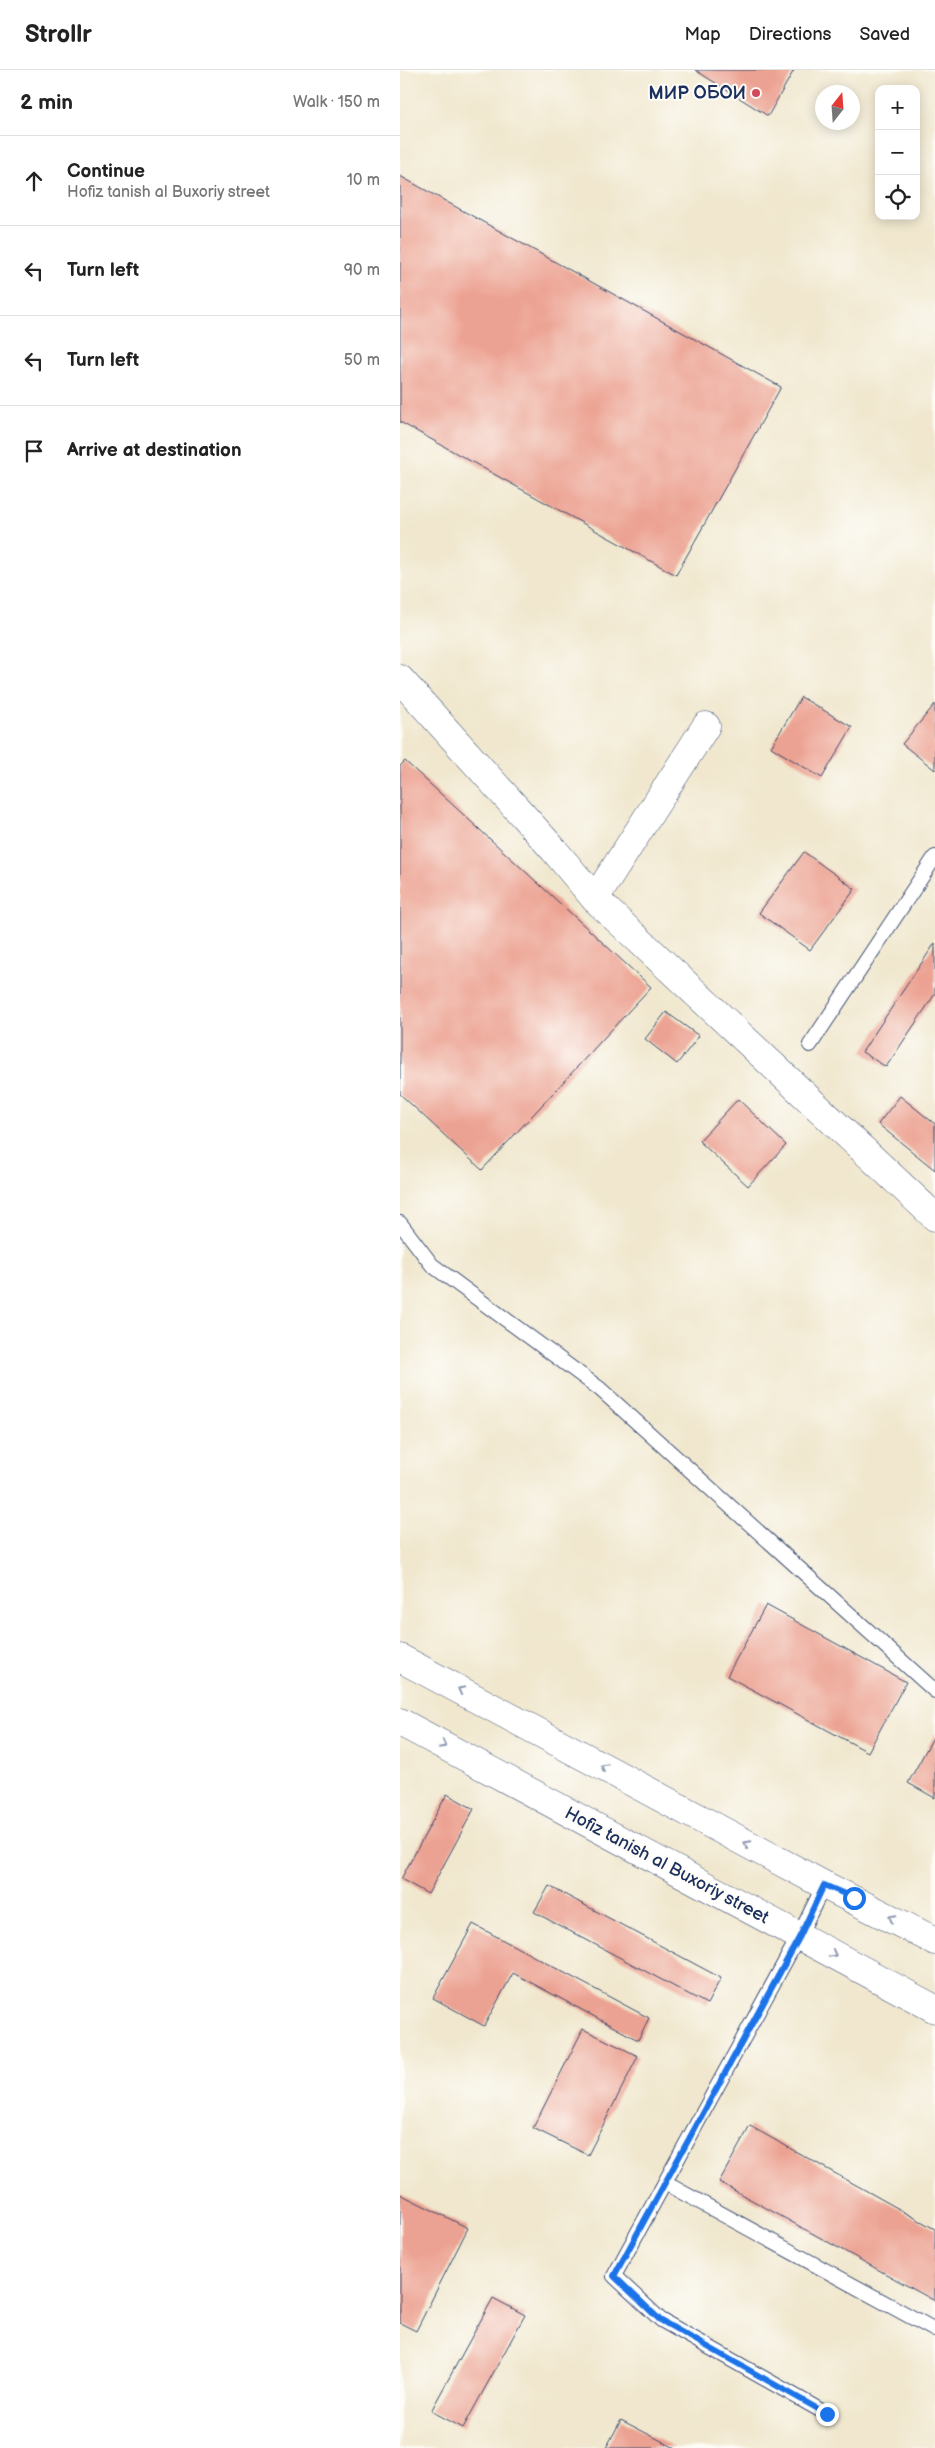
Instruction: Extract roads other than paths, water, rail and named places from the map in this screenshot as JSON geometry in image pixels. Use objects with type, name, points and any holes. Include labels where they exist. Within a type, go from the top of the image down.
[{"type":"main road","points":[[400,679],[554,850],[595,899],[935,1217]]},
{"type":"main road","points":[[595,899],[706,726]]},
{"type":"main road","points":[[400,1658],[824,1885],[935,1941]]},
{"type":"main road","name":"Hofiz tanish al Buxoriy street","points":[[400,1722],[935,2008]]},
{"type":"lane","points":[[810,1044],[935,856]]},
{"type":"lane","points":[[400,1224],[432,1265],[600,1389],[935,1691]]},
{"type":"lane","points":[[824,1885],[800,1936],[614,2276],[660,2320],[827,2414]]},
{"type":"lane","points":[[665,2183],[935,2330]]},
{"type":"place","name":"МИР ОБОИ","points":[[756,93]]}]
